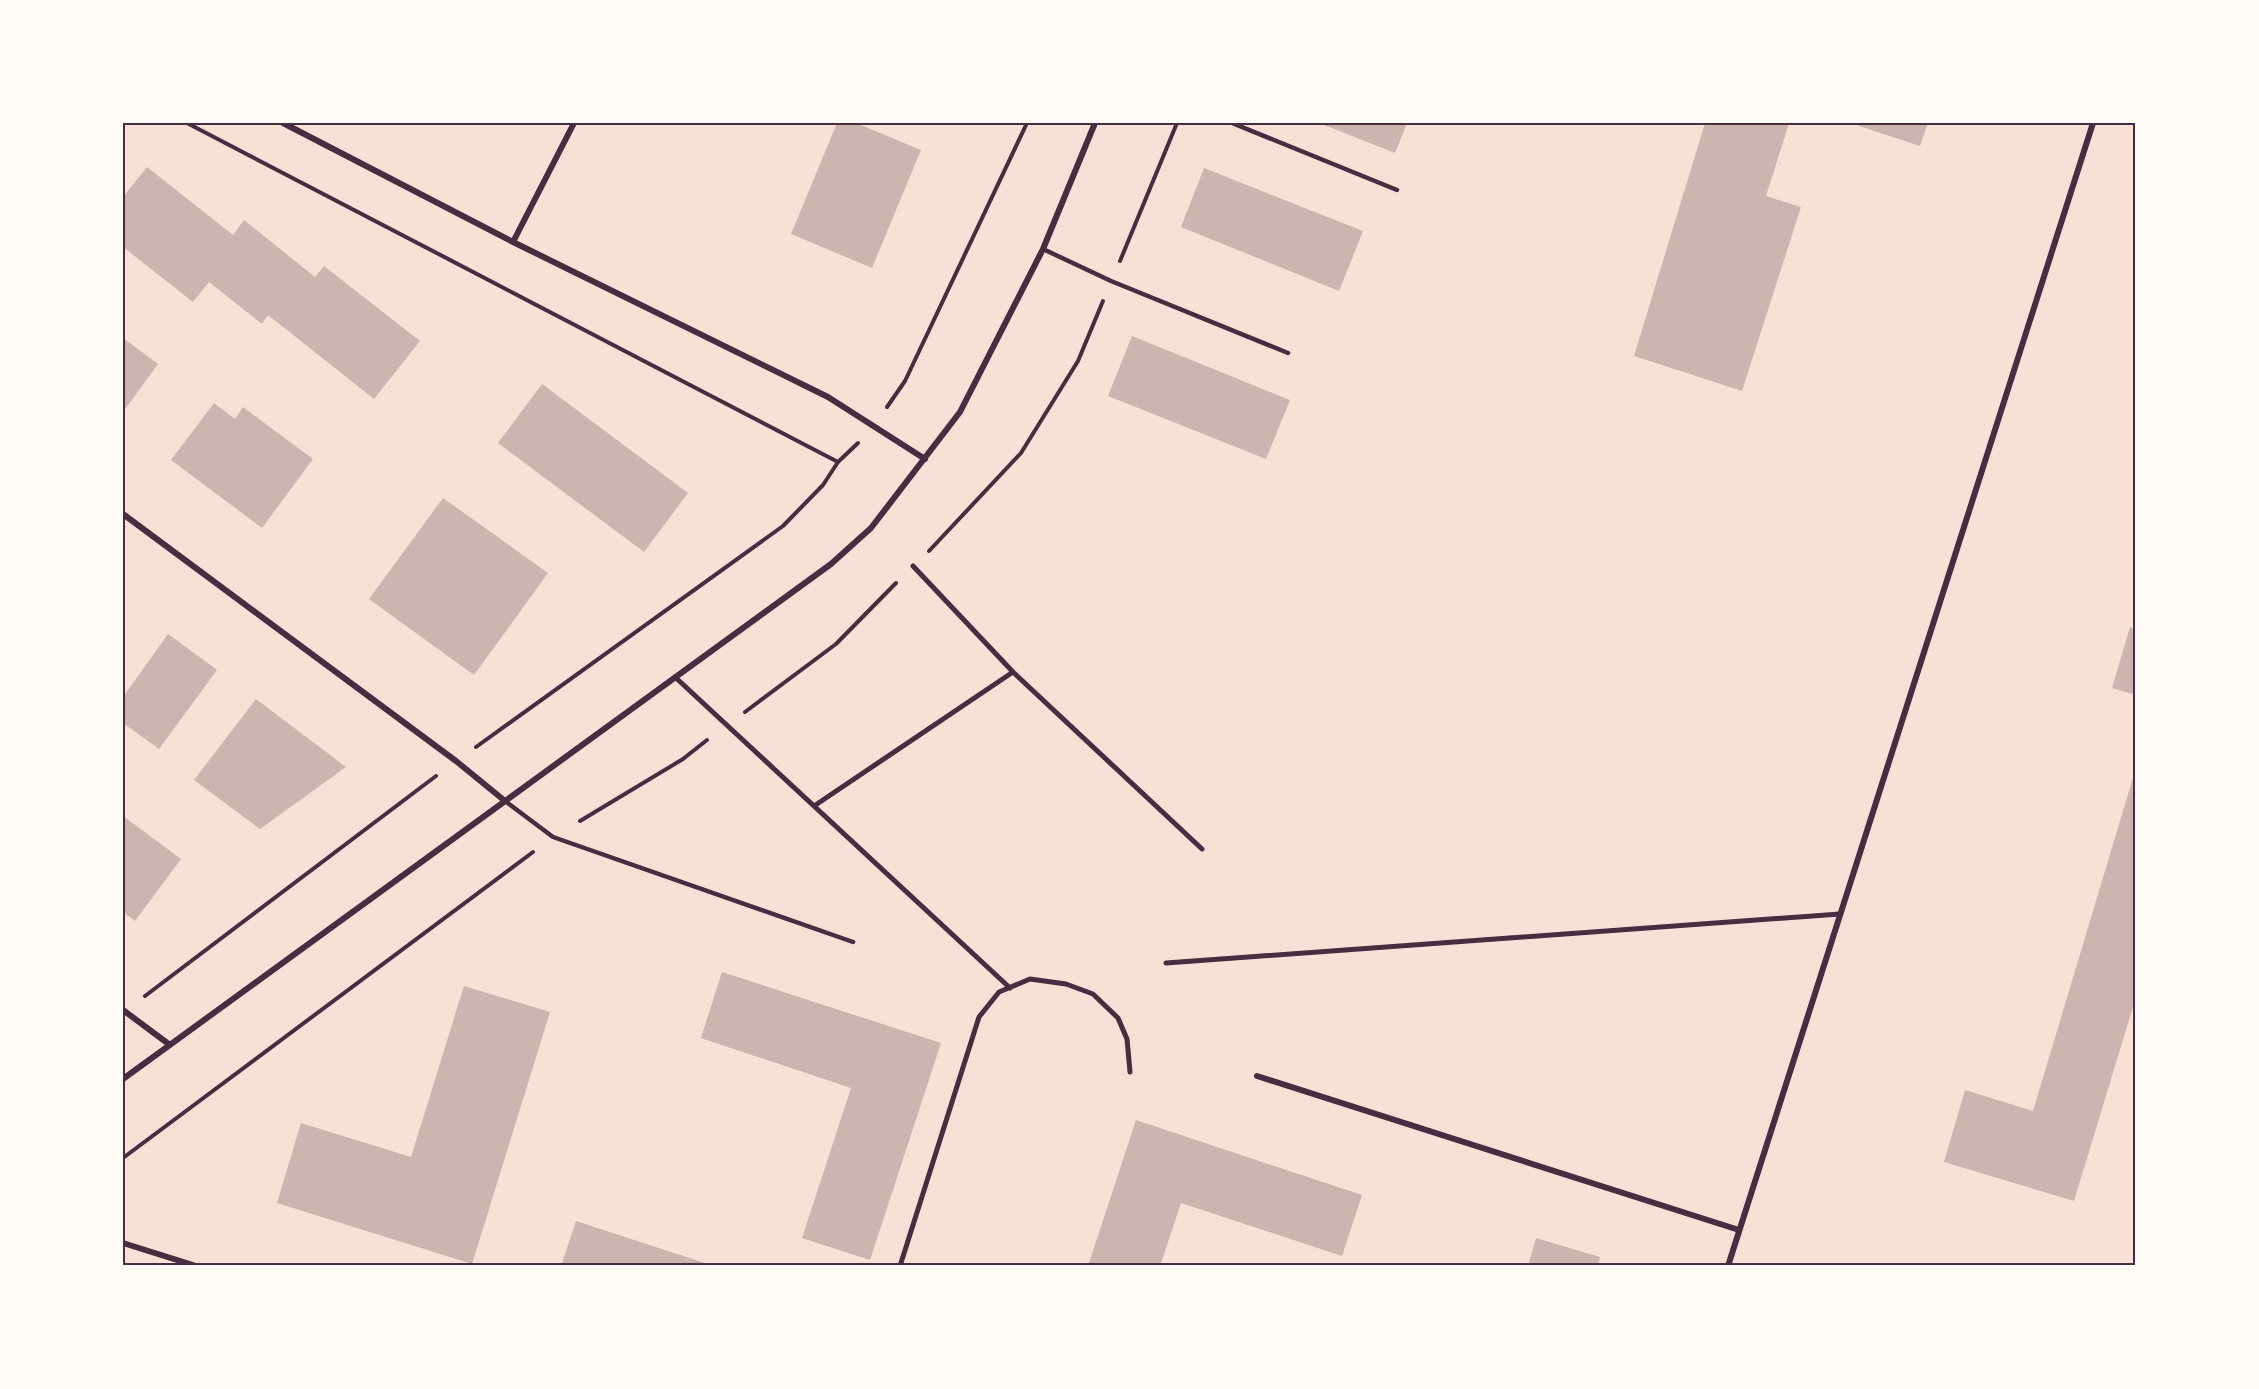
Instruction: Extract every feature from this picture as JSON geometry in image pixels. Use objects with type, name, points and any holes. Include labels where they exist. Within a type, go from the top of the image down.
[{"type":"street","points":[[283,123],[513,242],[828,398],[925,459]]},
{"type":"street","points":[[513,242],[574,123]]},
{"type":"street","points":[[123,1079],[831,564],[871,528],[960,412],[1043,249],[1095,123]]},
{"type":"street","points":[[1728,1266],[2093,123]]},
{"type":"street","points":[[123,514],[456,761],[505,801]]},
{"type":"street","points":[[913,566],[1013,672],[1202,849]]},
{"type":"street","points":[[814,806],[1013,672]]},
{"type":"street","points":[[675,677],[1010,988]]},
{"type":"street","points":[[1166,963],[1840,914]]},
{"type":"street","points":[[900,1266],[979,1017],[999,992],[1030,979],[1066,984],[1093,994],[1118,1018],[1127,1039],[1130,1072]]},
{"type":"street","points":[[124,1010],[170,1045]]},
{"type":"street","points":[[1257,1076],[1739,1230]]},
{"type":"street","points":[[123,1243],[196,1266]]},
{"type":"lane","points":[[1232,123],[1397,190]]},
{"type":"lane","points":[[1043,249],[1111,281],[1288,353]]},
{"type":"lane","points":[[505,801],[553,837],[853,942]]},
{"type":"path","points":[[187,123],[838,462]]},
{"type":"path","points":[[124,1010],[456,761],[783,526],[823,484],[838,462],[874,426],[905,381],[1027,123]]},
{"type":"path","points":[[123,1158],[553,837],[683,759],[836,644],[949,532],[1021,453],[1078,361],[1177,123]]},
{"type":"building","points":[[837,123],[856,123],[921,150],[872,268],[791,234]]},
{"type":"building","points":[[1319,123],[1407,123],[1395,153]]},
{"type":"building","points":[[1705,123],[1789,123],[1766,196],[1801,207],[1742,391],[1634,356]]},
{"type":"building","points":[[1850,123],[1928,123],[1920,146]]},
{"type":"building","points":[[147,167],[233,235],[244,220],[315,277],[324,266],[420,341],[374,399],[268,315],[262,324],[209,282],[193,302],[123,247],[123,197]]},
{"type":"building","points":[[1204,168],[1363,231],[1339,291],[1181,227]]},
{"type":"building","points":[[1132,336],[1290,400],[1266,459],[1108,396]]},
{"type":"building","points":[[123,338],[158,364],[123,412]]},
{"type":"building","points":[[542,384],[688,493],[644,552],[498,443]]},
{"type":"building","points":[[214,403],[235,419],[243,407],[313,459],[262,528],[171,460]]},
{"type":"building","points":[[443,498],[548,573],[474,675],[369,599]]},
{"type":"building","points":[[2130,627],[2136,629],[2136,695],[2112,688]]},
{"type":"building","points":[[168,634],[217,670],[159,749],[123,723],[123,697]]},
{"type":"building","points":[[256,699],[346,767],[260,829],[194,780]]},
{"type":"building","points":[[2135,771],[2136,997],[2074,1201],[1944,1162],[1965,1090],[2033,1111]]},
{"type":"building","points":[[123,816],[181,859],[135,921],[123,912]]},
{"type":"building","points":[[722,972],[941,1043],[870,1260],[802,1238],[851,1088],[701,1038]]},
{"type":"building","points":[[464,986],[550,1012],[472,1264],[277,1203],[301,1123],[411,1157]]},
{"type":"building","points":[[1136,1120],[1362,1195],[1342,1256],[1181,1203],[1160,1266],[1088,1266]]},
{"type":"building","points":[[576,1221],[714,1266],[561,1266]]},
{"type":"building","points":[[1536,1238],[1600,1257],[1598,1266],[1528,1266]]}]
